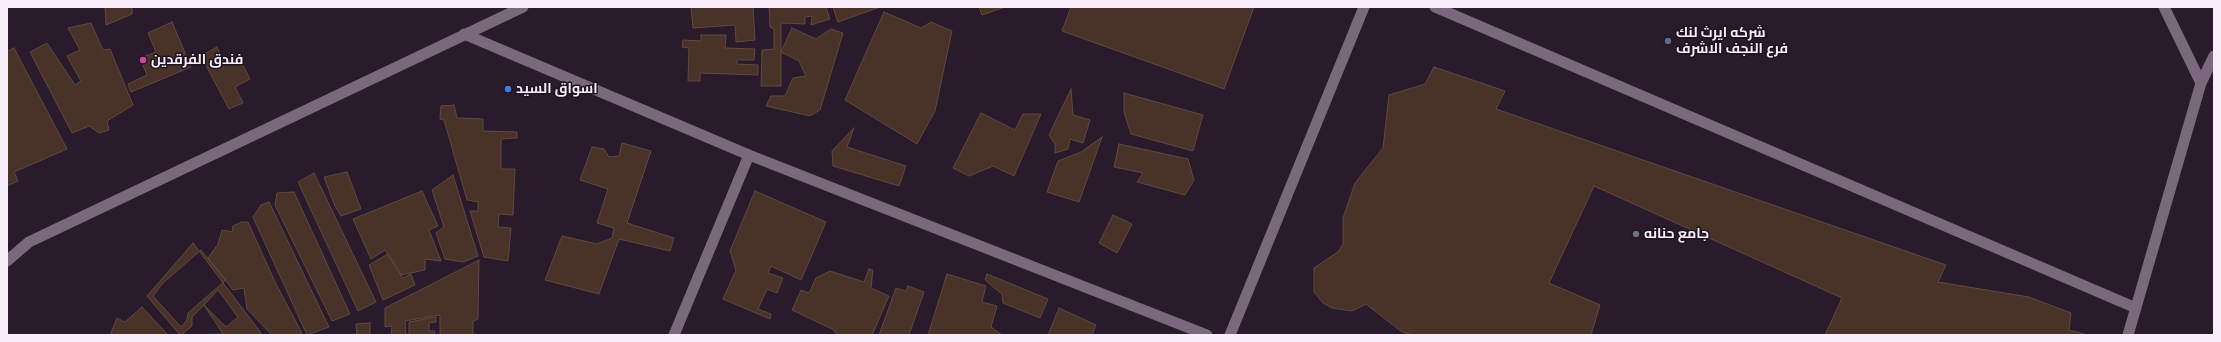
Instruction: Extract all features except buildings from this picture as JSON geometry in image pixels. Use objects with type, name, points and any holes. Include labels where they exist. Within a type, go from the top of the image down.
[{"type":"street","points":[[7,261],[29,242],[523,7]]},
{"type":"street","points":[[1230,335],[1364,7]]},
{"type":"street","points":[[1436,7],[2136,308]]},
{"type":"street","points":[[2164,7],[2201,83]]},
{"type":"street","points":[[464,34],[749,155],[1207,335]]},
{"type":"street","points":[[2128,335],[2201,83],[2214,56]]},
{"type":"street","points":[[674,335],[749,155]]},
{"type":"place","name":"شركه ايرث لنك فرع النجف الاشرف","points":[[1668,41]]},
{"type":"place","name":"فندق الفرقدين","points":[[143,60]]},
{"type":"place","name":"اسواق السيد","points":[[508,89]]},
{"type":"place","name":"جامع حنانه","points":[[1636,234]]}]
